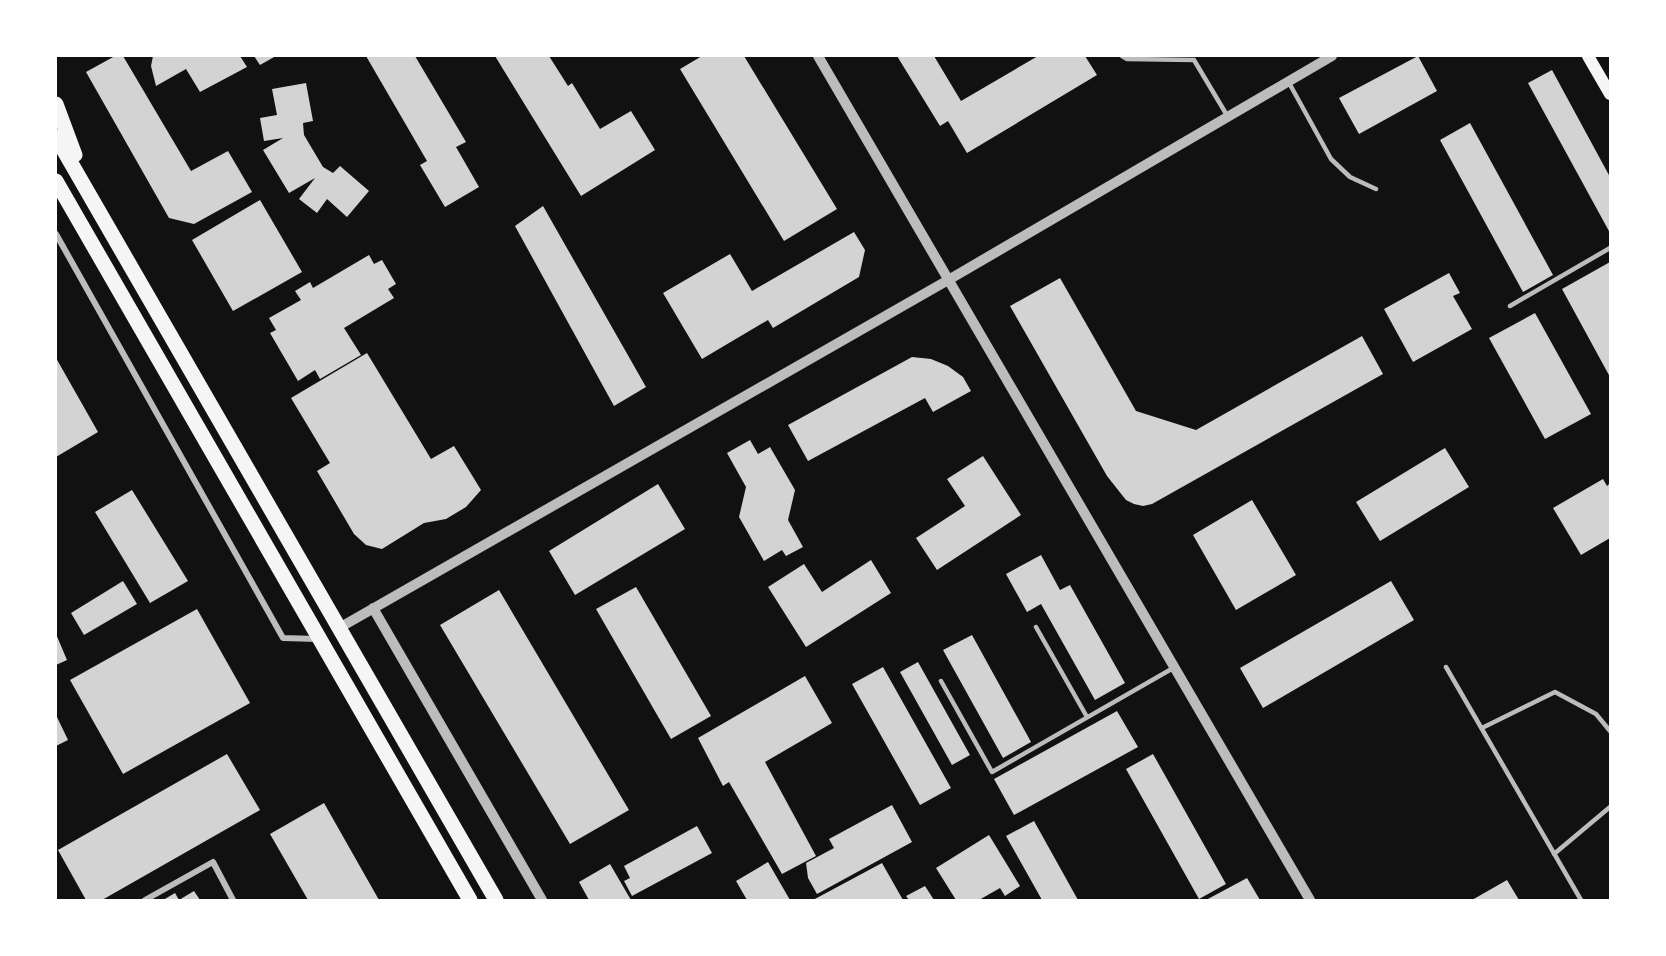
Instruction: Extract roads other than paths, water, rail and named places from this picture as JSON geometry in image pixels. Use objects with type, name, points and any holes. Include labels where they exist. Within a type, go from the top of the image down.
[{"type":"main road","points":[[1588,56],[1611,94]]},
{"type":"main road","points":[[56,105],[100,216]]},
{"type":"main road","points":[[56,136],[496,900]]},
{"type":"main road","points":[[56,181],[471,900]]},
{"type":"street","points":[[818,56],[1310,900]]},
{"type":"street","points":[[339,628],[950,279],[1332,56]]},
{"type":"street","points":[[56,197],[81,227]]},
{"type":"street","points":[[56,234],[283,638],[320,639]]},
{"type":"street","points":[[373,608],[542,900]]},
{"type":"street","points":[[145,900],[213,861],[233,900]]},
{"type":"lane","points":[[1122,56],[1127,59],[1196,58],[1228,117]]},
{"type":"lane","points":[[1288,81],[1331,159],[1350,177],[1376,189]]},
{"type":"lane","points":[[1510,306],[1611,248]]},
{"type":"lane","points":[[1036,627],[1087,717]]},
{"type":"lane","points":[[940,681],[992,772],[1175,667]]},
{"type":"lane","points":[[1446,667],[1581,900]]},
{"type":"lane","points":[[1482,728],[1555,692],[1596,714],[1611,731]]},
{"type":"lane","points":[[1554,854],[1611,807]]}]
